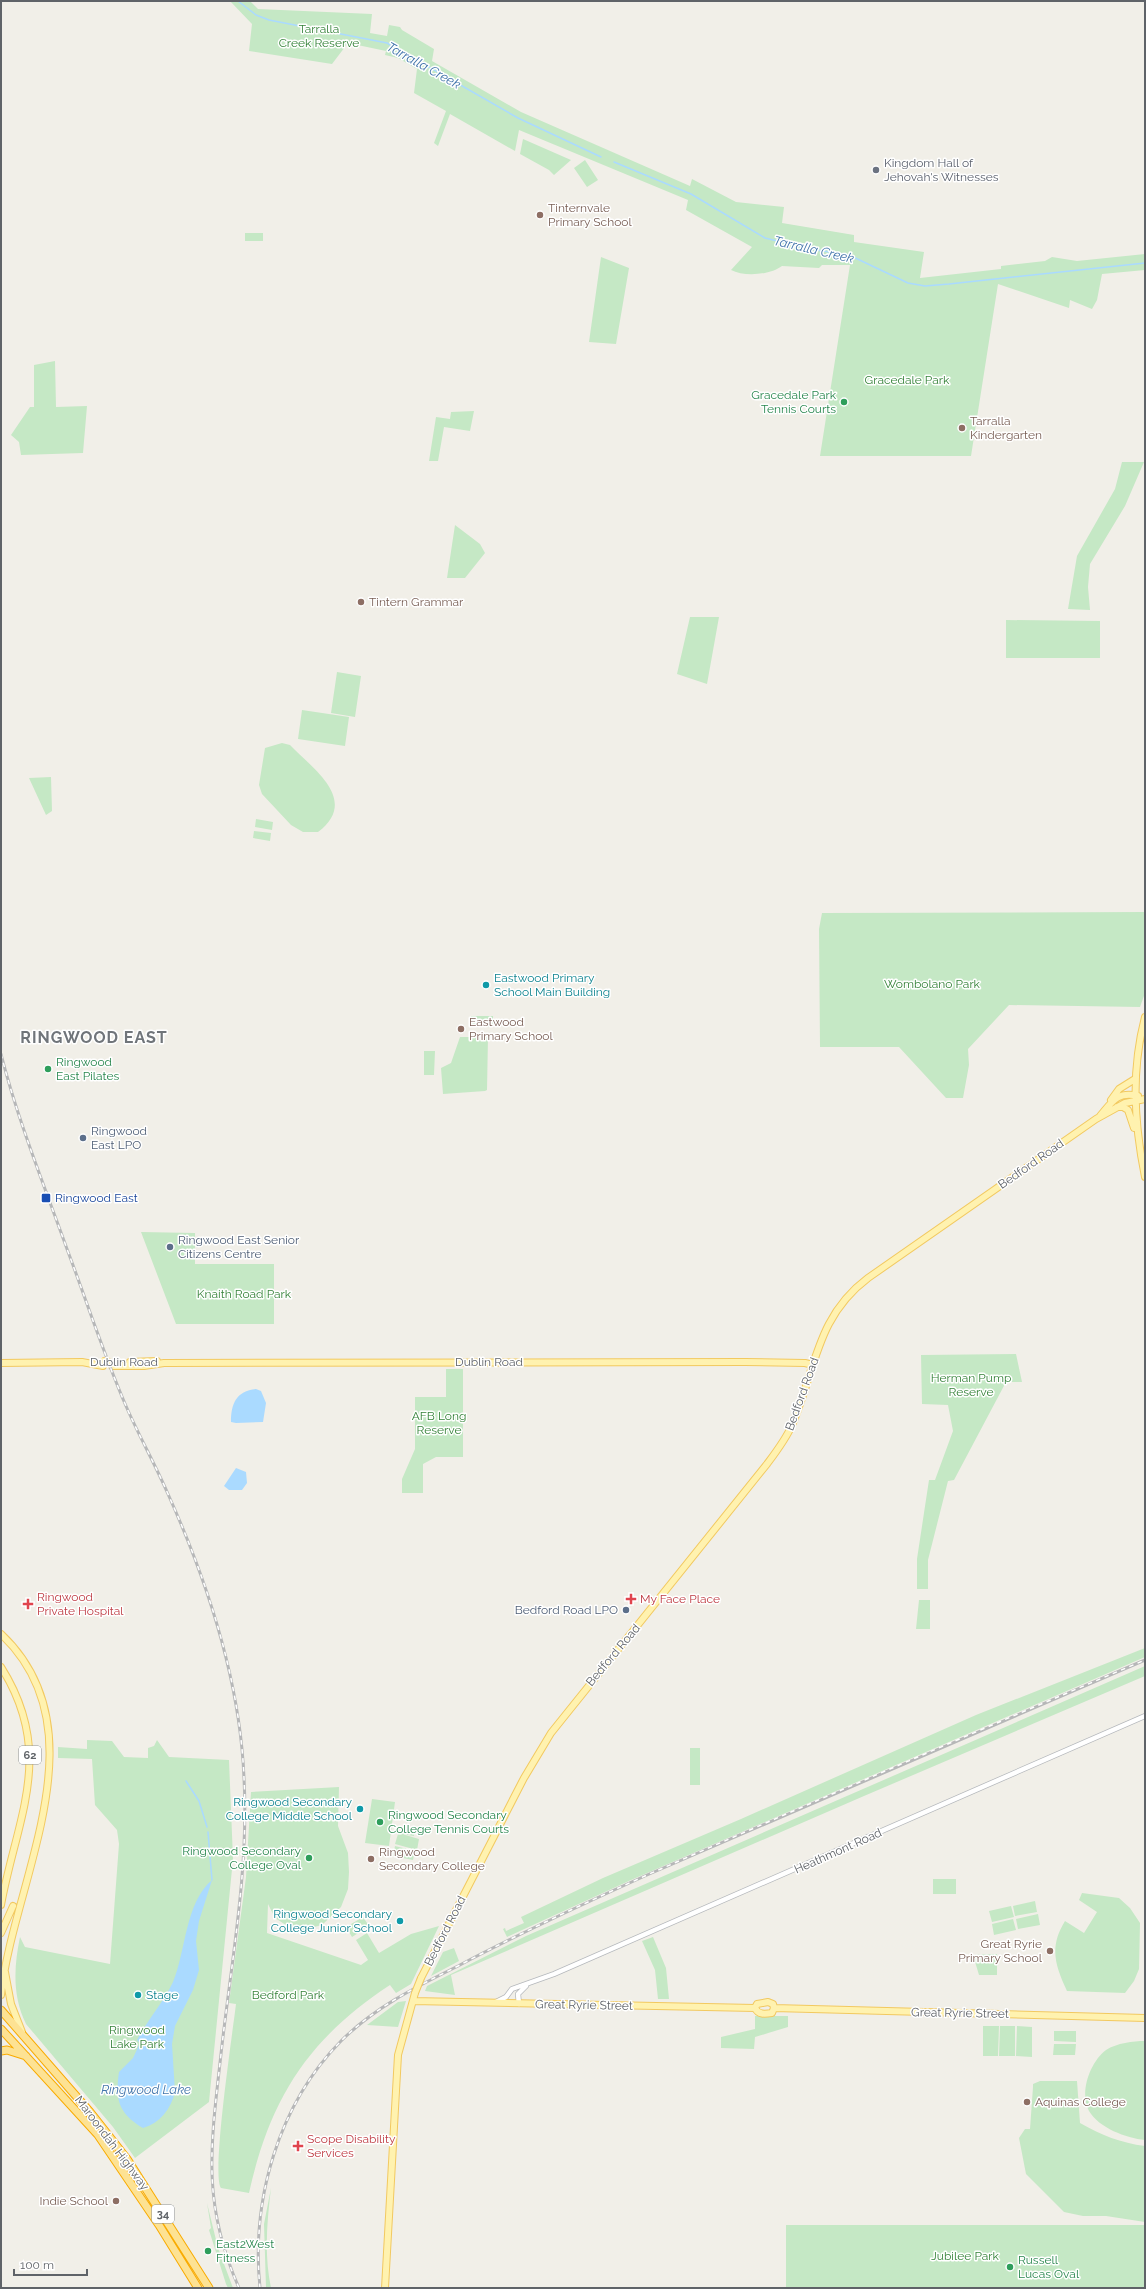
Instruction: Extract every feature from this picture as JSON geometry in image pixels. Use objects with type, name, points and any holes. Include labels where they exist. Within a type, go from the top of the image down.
[{"type":"highway","name":"Maroondah Highway","points":[[1,2010],[75,2094],[127,2159],[206,2287]]},
{"type":"highway","name":"Maroondah Highway","points":[[1,2029],[106,2147],[159,2225],[198,2288]]},
{"type":"highway","points":[[1,2051],[7,2050],[26,2056]]},
{"type":"highway","points":[[66,2102],[75,2094]]},
{"type":"main road","points":[[1145,1017],[1137,1056],[1135,1079],[1135,1098],[1140,1149],[1145,1177]]},
{"type":"main road","name":"Bedford Road","points":[[1096,1119],[1119,1089],[1135,1079]]},
{"type":"main road","points":[[1111,1100],[1121,1095],[1145,1099]]},
{"type":"main road","name":"Bedford Road","points":[[385,2288],[398,2055],[413,2001],[421,1978],[524,1778],[546,1740],[578,1697],[767,1464],[791,1427],[829,1320],[853,1289],[1096,1119],[1135,1098]]},
{"type":"main road","points":[[1117,1107],[1123,1107],[1128,1110],[1140,1149]]},
{"type":"main road","name":"Dublin Road","points":[[1,1363],[745,1362],[805,1363],[813,1365]]},
{"type":"main road","name":"62","points":[[1,1634],[26,1664],[35,1681],[44,1708],[49,1739],[49,1769],[46,1802],[4,1966],[1,1994]]},
{"type":"main road","name":"62","points":[[1,1667],[20,1708],[27,1734],[30,1761],[26,1808],[1,1905]]},
{"type":"main road","points":[[2,1897],[7,1905],[13,1906]]},
{"type":"main road","points":[[1,1933],[13,1906],[20,1902]]},
{"type":"main road","points":[[4,1966],[11,2004],[22,2033]]},
{"type":"main road","name":"Great Ryrie Street","points":[[413,2001],[755,2008]]},
{"type":"main road","points":[[768,2002],[773,2004],[774,2008],[772,2013],[764,2014],[758,2012],[755,2008],[757,2004],[768,2002]]},
{"type":"main road","name":"Great Ryrie Street","points":[[774,2008],[1145,2018]]},
{"type":"street","name":"Heathmont Road","points":[[492,2003],[501,2000],[512,1989],[529,1984],[858,1843],[1145,1716]]},
{"type":"street","points":[[519,2004],[518,1994],[529,1984]]},
{"type":"green space","points":[[230,1],[250,1],[258,9],[372,14],[370,33],[387,36],[389,25],[400,27],[402,30],[434,49],[432,61],[521,112],[690,186],[692,179],[736,202],[784,207],[782,223],[854,235],[854,242],[924,252],[920,278],[1001,269],[1001,266],[1045,261],[1052,257],[1077,261],[1145,254],[1145,270],[1102,274],[1097,300],[1092,309],[1070,300],[1069,308],[998,284],[971,456],[820,456],[850,265],[822,265],[819,268],[782,266],[771,271],[757,274],[743,274],[736,272],[731,270],[752,247],[686,210],[688,200],[519,130],[515,151],[450,114],[438,146],[434,143],[446,111],[414,93],[417,69],[398,58],[385,55],[386,51],[348,43],[332,64],[249,51],[252,24]]},
{"type":"green space","points":[[523,139],[571,160],[554,175],[549,170],[520,154]]},
{"type":"green space","points":[[585,160],[598,180],[587,187],[574,168]]},
{"type":"green space","points":[[245,233],[263,233],[263,241],[245,241]]},
{"type":"green space","points":[[601,257],[629,268],[616,344],[589,342]]},
{"type":"green space","points":[[55,361],[56,407],[87,406],[83,453],[21,455],[19,442],[11,435],[30,407],[34,407],[34,365]]},
{"type":"green space","points":[[474,411],[470,431],[444,427],[438,461],[429,461],[436,417],[450,419],[451,412]]},
{"type":"green space","points":[[1122,462],[1144,462],[1125,506],[1090,564],[1088,587],[1090,610],[1068,609],[1077,556],[1115,489]]},
{"type":"green space","points":[[455,525],[480,544],[485,553],[465,578],[447,578]]},
{"type":"green space","points":[[690,617],[719,617],[707,684],[677,674]]},
{"type":"green space","points":[[1006,620],[1100,621],[1100,658],[1006,658]]},
{"type":"green space","points":[[337,672],[361,676],[355,717],[331,713]]},
{"type":"green space","points":[[302,710],[349,717],[345,746],[298,739]]},
{"type":"green space","points":[[282,743],[290,745],[310,764],[328,786],[334,797],[335,808],[330,820],[318,832],[303,832],[291,825],[262,794],[259,785],[265,748]]},
{"type":"green space","points":[[51,777],[52,811],[46,815],[29,778]]},
{"type":"green space","points":[[256,819],[273,822],[272,830],[255,827]]},
{"type":"green space","points":[[254,831],[271,833],[270,841],[253,838]]},
{"type":"green space","name":"Wombolano Park","points":[[1145,912],[1145,993],[1140,1007],[1009,1005],[968,1049],[969,1065],[963,1098],[946,1098],[899,1047],[820,1047],[819,929],[822,913]]},
{"type":"green space","points":[[471,1016],[493,1016],[493,1027],[471,1027]]},
{"type":"green space","points":[[460,1037],[488,1037],[487,1090],[485,1091],[443,1094],[441,1068],[451,1063]]},
{"type":"green space","points":[[424,1051],[435,1051],[434,1075],[424,1075]]},
{"type":"green space","name":"Knaith Road Park","points":[[141,1232],[195,1233],[195,1264],[274,1264],[274,1324],[176,1324]]},
{"type":"green space","name":"Herman Pump Reserve","points":[[1016,1354],[1022,1382],[1006,1382],[954,1480],[948,1481],[928,1560],[928,1589],[917,1589],[917,1559],[929,1480],[935,1480],[953,1431],[948,1405],[922,1404],[921,1355]]},
{"type":"green space","name":"AFB Long Reserve","points":[[446,1369],[463,1369],[463,1457],[436,1457],[423,1464],[423,1493],[402,1493],[402,1479],[415,1449],[415,1397],[446,1397]]},
{"type":"green space","points":[[919,1600],[930,1600],[930,1629],[916,1629]]},
{"type":"green space","points":[[1145,1648],[1145,1657],[631,1880],[507,1937],[503,1929],[505,1928],[506,1931],[524,1923],[521,1917],[603,1878],[976,1715]]},
{"type":"green space","points":[[1145,1666],[1145,1676],[451,1975],[455,1995],[425,1991],[427,1986],[526,1936]]},
{"type":"green space","name":"Ringwood Lake Park","points":[[87,1740],[112,1741],[124,1757],[148,1758],[148,1748],[154,1746],[157,1740],[169,1757],[229,1760],[233,1859],[209,2102],[135,2158],[113,2127],[26,2024],[21,2013],[16,1992],[16,1959],[20,1937],[25,1947],[110,1964],[119,1844],[117,1830],[95,1805],[92,1759],[58,1758],[58,1747],[87,1749]]},
{"type":"green space","points":[[690,1748],[700,1748],[700,1785],[690,1785]]},
{"type":"green space","name":"Bedford Park","points":[[339,1787],[338,1826],[348,1853],[349,1872],[348,1889],[341,1907],[322,1925],[302,1930],[289,1927],[275,1918],[268,1904],[267,1933],[361,1965],[368,1960],[356,1940],[367,1933],[379,1953],[411,1934],[439,1926],[411,1984],[396,1993],[390,1985],[362,2005],[337,2026],[315,2049],[297,2073],[281,2099],[268,2128],[249,2193],[221,2188],[219,2177],[219,2157],[221,2131],[236,2004],[229,2003],[246,1877],[251,1792]]},
{"type":"green space","name":"Ringwood Secondary College Tennis Courts","points":[[372,1799],[395,1802],[389,1846],[365,1843]]},
{"type":"green space","points":[[402,1828],[415,1830],[414,1836],[402,1834],[419,1839],[417,1850],[395,1844],[398,1834],[401,1834]]},
{"type":"green space","points":[[395,1846],[415,1851],[413,1860],[393,1856]]},
{"type":"green space","points":[[933,1879],[956,1879],[956,1894],[933,1894]]},
{"type":"green space","points":[[1082,1893],[1119,1898],[1130,1908],[1140,1923],[1139,1969],[1134,1981],[1125,1993],[1067,1991],[1059,1973],[1055,1948],[1060,1930],[1065,1921],[1084,1933],[1097,1912],[1079,1900]]},
{"type":"green space","points":[[1035,1901],[1037,1912],[1015,1916],[1013,1906]]},
{"type":"green space","points":[[1011,1906],[1014,1917],[992,1922],[989,1911]]},
{"type":"green space","points":[[1038,1914],[1040,1925],[1018,1929],[1016,1919]]},
{"type":"green space","points":[[363,1917],[369,1926],[352,1937],[346,1927]]},
{"type":"green space","points":[[1013,1919],[1016,1930],[994,1935],[992,1924]]},
{"type":"green space","points":[[653,1937],[666,1968],[669,1999],[658,1999],[655,1970],[642,1941]]},
{"type":"green space","points":[[454,1948],[459,1961],[431,1976],[443,1952]]},
{"type":"green space","points":[[997,1954],[997,1975],[979,1975],[973,1955]]},
{"type":"green space","points":[[406,2001],[398,2027],[367,2025],[398,2002]]},
{"type":"green space","points":[[755,2016],[788,2016],[788,2027],[755,2037],[754,2049],[721,2048],[721,2037],[755,2029]]},
{"type":"green space","points":[[983,2026],[999,2026],[998,2056],[983,2056]]},
{"type":"green space","points":[[1000,2026],[1015,2026],[1015,2056],[999,2056]]},
{"type":"green space","points":[[1017,2026],[1032,2027],[1032,2057],[1016,2056]]},
{"type":"green space","points":[[1054,2031],[1076,2031],[1076,2042],[1054,2041]]},
{"type":"green space","points":[[1135,2041],[1145,2041],[1145,2140],[1130,2137],[1114,2131],[1099,2122],[1089,2111],[1085,2096],[1088,2078],[1100,2055],[1106,2050],[1115,2046]]},
{"type":"green space","points":[[1054,2044],[1076,2044],[1075,2055],[1053,2055]]},
{"type":"green space","points":[[1040,2081],[1077,2081],[1080,2123],[1111,2138],[1145,2146],[1145,2222],[1106,2216],[1083,2216],[1064,2212],[1026,2174],[1019,2138],[1025,2129],[1030,2129],[1033,2084]]},
{"type":"green space","points":[[271,2188],[267,2226],[267,2263],[271,2288],[266,2288],[264,2224]]},
{"type":"green space","points":[[207,2203],[218,2248],[233,2288],[228,2288],[226,2284],[209,2230],[211,2228]]},
{"type":"green space","name":"Jubilee Park","points":[[786,2225],[1145,2225],[1145,2288],[786,2288]]},
{"type":"water","points":[[256,1389],[261,1391],[266,1403],[263,1422],[231,1422],[232,1410],[239,1396],[244,1392]]},
{"type":"water","points":[[236,1468],[246,1472],[247,1483],[242,1490],[229,1490],[224,1486]]},
{"type":"water","name":"Ringwood Lake","points":[[212,1880],[199,1921],[196,1941],[199,1970],[193,1990],[175,2026],[172,2044],[175,2092],[168,2110],[160,2119],[143,2128],[128,2117],[120,2104],[118,2098],[119,2072],[133,2058],[140,2043],[137,2040],[173,1982],[191,1914],[196,1901]]},
{"type":"waterway","name":"Tarralla Creek","points":[[238,1],[256,15],[269,20],[387,43],[518,118],[601,157]]},
{"type":"waterway","name":"Tarralla Creek","points":[[614,162],[691,194],[765,238],[810,249],[849,255],[908,283],[925,286],[949,284],[1145,263]]},
{"type":"waterway","points":[[186,1781],[199,1801],[207,1827]]},
{"type":"waterway","points":[[208,1832],[212,1880]]},
{"type":"railway","points":[[1,1054],[15,1104],[32,1153],[110,1367],[131,1417],[183,1528],[209,1597],[220,1633],[236,1705],[244,1778],[244,1848],[242,1882],[214,2116],[212,2172],[214,2200],[219,2228],[227,2257],[239,2288]]},
{"type":"railway","points":[[260,2288],[258,2255],[260,2221],[265,2188],[285,2124],[300,2094],[319,2066],[354,2029],[382,2008],[427,1982],[528,1930],[647,1875],[1145,1660]]},
{"type":"place","name":"Kingdom Hall of Jehovah's Witnesses","points":[[876,170]]},
{"type":"place","name":"Tinternvale Primary School","points":[[540,215]]},
{"type":"place","name":"Gracedale Park Tennis Courts","points":[[844,402]]},
{"type":"place","name":"Tarralla Kindergarten","points":[[962,428]]},
{"type":"place","name":"Tintern Grammar","points":[[361,602]]},
{"type":"place","name":"Eastwood Primary School Main Building","points":[[486,985]]},
{"type":"place","name":"Eastwood Primary School","points":[[461,1029]]},
{"type":"place","name":"Ringwood East Pilates","points":[[48,1069]]},
{"type":"place","name":"Ringwood East LPO","points":[[83,1138]]},
{"type":"place","name":"Ringwood East","points":[[46,1198]]},
{"type":"place","name":"Ringwood East Senior Citizens Centre","points":[[170,1247]]},
{"type":"place","name":"My Face Place","points":[[631,1599]]},
{"type":"place","name":"Ringwood Private Hospital","points":[[28,1604]]},
{"type":"place","name":"Bedford Road LPO","points":[[626,1610]]},
{"type":"place","name":"Ringwood Secondary College Middle School","points":[[360,1809]]},
{"type":"place","name":"Ringwood Secondary College Tennis Courts","points":[[380,1822]]},
{"type":"place","name":"Ringwood Secondary College Oval","points":[[309,1858]]},
{"type":"place","name":"Ringwood Secondary College","points":[[371,1859]]},
{"type":"place","name":"Ringwood Secondary College Junior School","points":[[400,1921]]},
{"type":"place","name":"Great Ryrie Primary School","points":[[1050,1951]]},
{"type":"place","name":"Stage","points":[[138,1995]]},
{"type":"place","name":"Aquinas College","points":[[1027,2102]]},
{"type":"place","name":"Scope Disability Services","points":[[298,2146]]},
{"type":"place","name":"Indie School","points":[[116,2201]]},
{"type":"place","name":"East2West Fitness","points":[[208,2251]]},
{"type":"place","name":"Russell Lucas Oval","points":[[1010,2267]]},
{"type":"district","name":"RINGWOOD EAST","points":[[94,1037]]},
{"type":"park label","name":"Tarralla Creek Reserve","points":[[319,36]]},
{"type":"park label","name":"Gracedale Park","points":[[907,380]]}]
